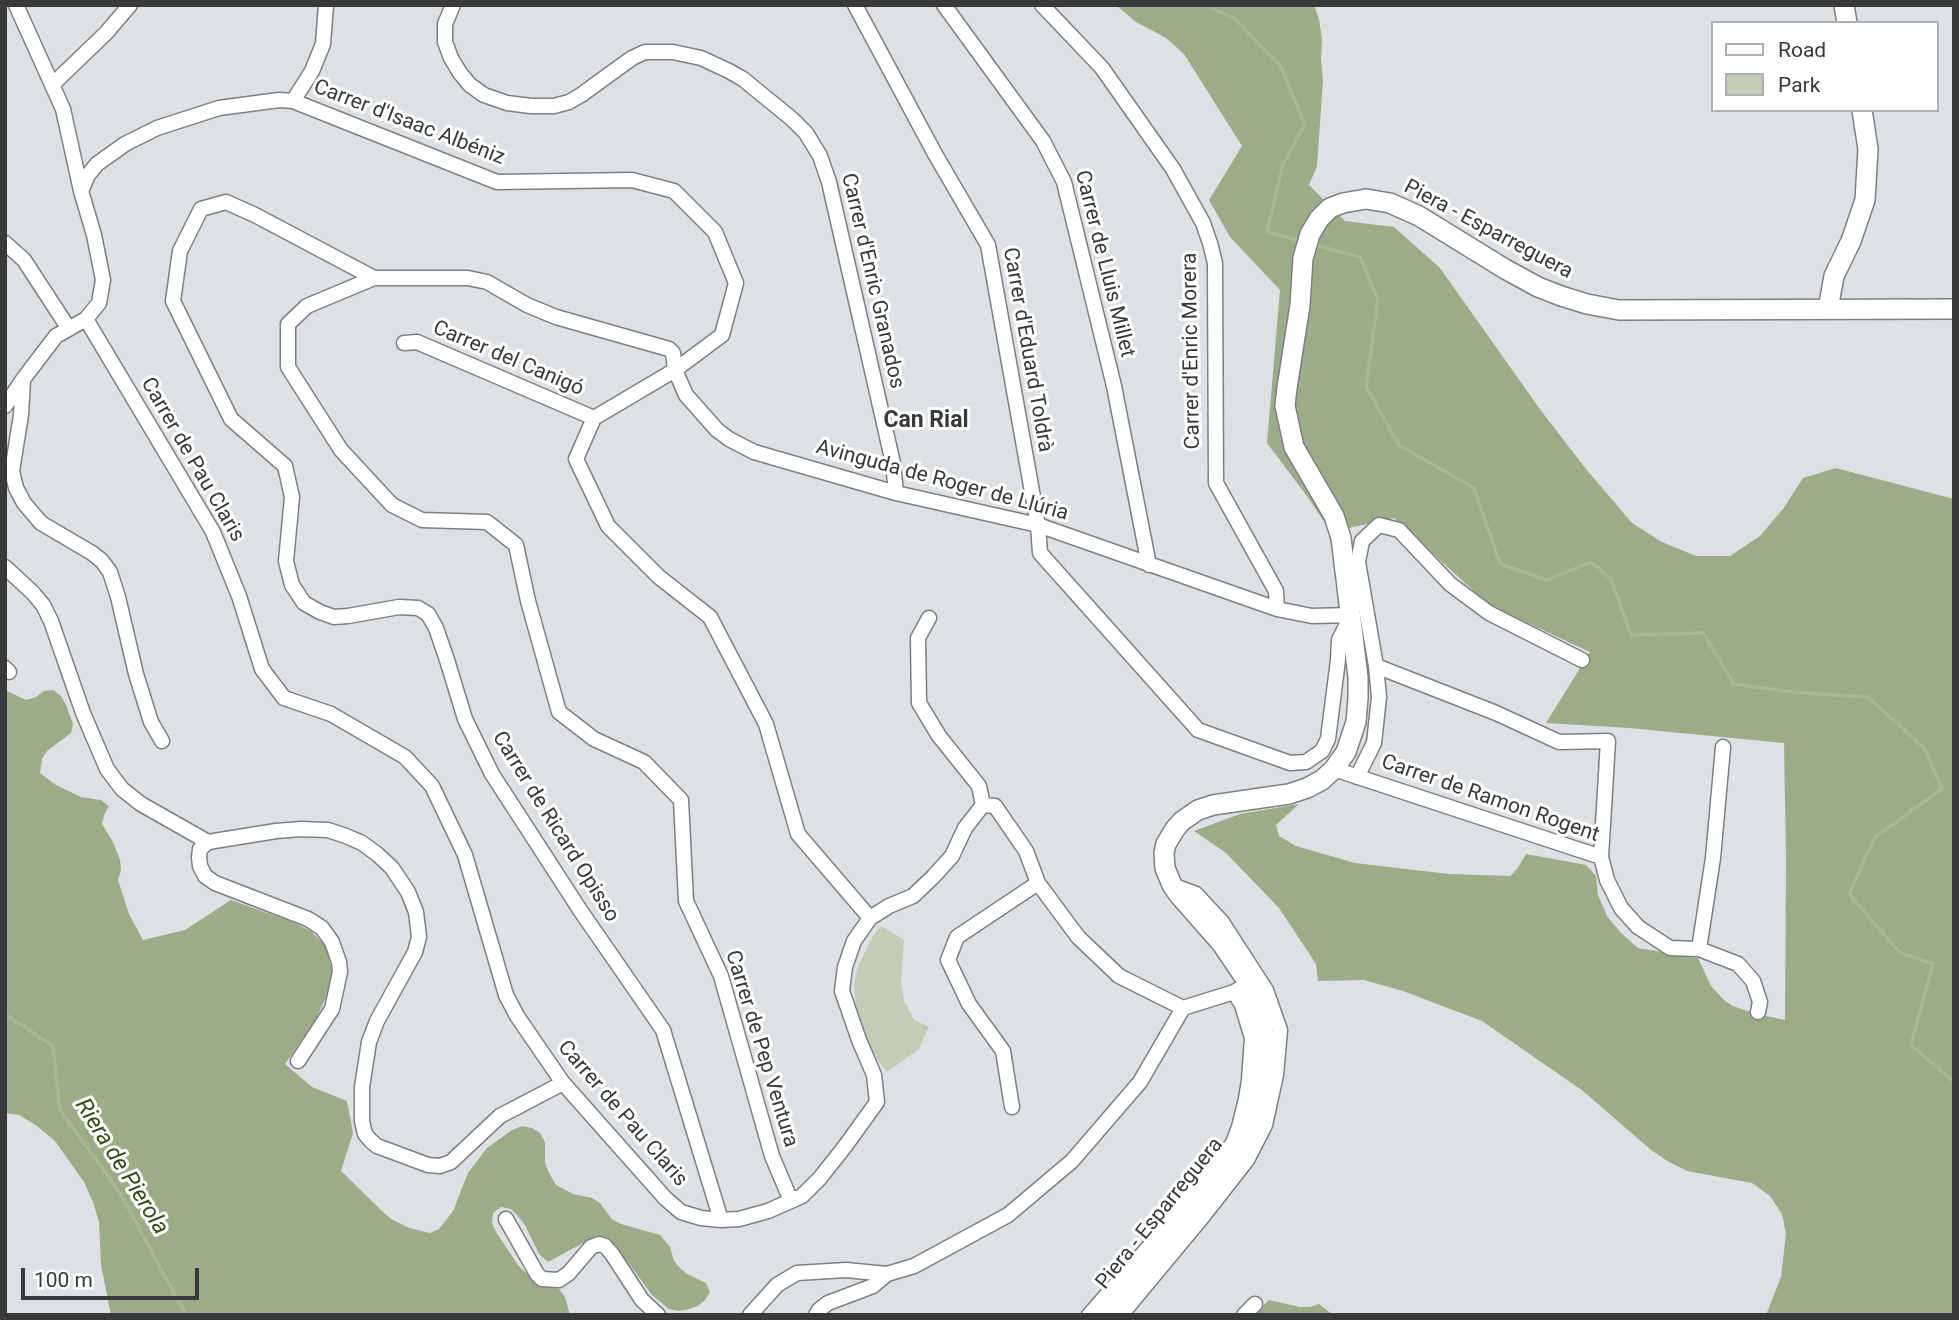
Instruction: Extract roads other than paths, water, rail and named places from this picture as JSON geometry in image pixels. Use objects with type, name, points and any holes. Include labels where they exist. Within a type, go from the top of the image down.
[{"type":"main road","points":[[1828,309],[1834,276],[1851,241],[1865,200],[1868,149],[1862,112]]},
{"type":"main road","name":"Piera - Esparreguera","points":[[1108,1315],[1237,1158],[1247,1138],[1259,1095],[1265,1057],[1260,1010],[1242,988],[1222,944],[1172,885],[1165,868],[1166,844],[1175,828],[1188,816],[1213,805],[1289,794],[1307,789],[1322,780],[1346,752],[1352,740],[1358,709],[1351,615],[1338,527],[1294,447],[1285,406],[1299,315],[1305,250],[1314,227],[1330,208],[1354,200],[1390,203],[1419,216],[1538,287],[1606,308],[1954,309]]},
{"type":"street","points":[[5,406],[56,336],[86,319],[99,303],[103,280],[63,109],[16,5]]},
{"type":"street","points":[[52,85],[106,33],[130,5]]},
{"type":"street","points":[[81,191],[88,175],[97,164],[125,144],[157,128],[219,108],[279,100],[293,101],[313,71],[323,44],[326,5]]},
{"type":"street","name":"Carrer d'Enric Granados","points":[[453,5],[445,24],[445,42],[460,73],[484,95],[507,103],[554,106],[581,95],[632,58],[645,52],[673,52],[701,58],[736,75],[806,133],[820,156],[830,182],[892,463],[895,493]]},
{"type":"street","name":"Carrer d'Eduard Toldrà","points":[[855,5],[988,245],[1038,524],[1040,553],[1198,730],[1290,763],[1306,762],[1322,751],[1328,739],[1339,640],[1351,615]]},
{"type":"street","name":"Carrer de Lluis Millet","points":[[944,5],[1043,141],[1064,182],[1114,386],[1149,565]]},
{"type":"street","name":"Carrer d'Enric Morera","points":[[1042,5],[1102,68],[1173,169],[1203,223],[1215,263],[1216,483],[1276,591],[1277,609]]},
{"type":"street","name":"Carrer d'Isaac Albéniz","points":[[293,101],[497,182],[632,180],[674,191],[716,232],[736,283],[722,335],[681,366],[594,418]]},
{"type":"street","name":"Carrer de Ricard Opisso","points":[[374,278],[226,202],[201,209],[180,251],[173,301],[230,419],[285,466],[292,497],[286,561],[292,585],[304,603],[334,617],[348,617],[398,607],[418,608],[428,614],[436,628],[465,719],[492,774],[580,910],[663,1030],[721,1220]]},
{"type":"street","points":[[5,243],[24,260],[69,329]]},
{"type":"street","name":"Carrer de Pep Ventura","points":[[681,366],[668,349],[556,317],[527,305],[487,282],[467,278],[374,278],[307,306],[288,324],[288,367],[341,450],[393,505],[422,520],[486,522],[516,545],[528,601],[559,712],[594,739],[643,762],[681,800],[686,901],[721,976],[772,1156],[791,1202]]},
{"type":"street","name":"Carrer de Pau Claris","points":[[86,319],[213,532],[239,596],[262,669],[284,698],[331,714],[405,757],[432,786],[465,855],[506,996],[517,1016],[563,1083],[681,1212],[721,1220],[752,1217],[802,1196],[820,1178],[877,1102],[874,1075],[842,991],[845,967],[854,941],[870,918]]},
{"type":"street","name":"Carrer del Canigó","points":[[404,342],[417,342],[594,418]]},
{"type":"street","name":"Avinguda de Roger de Llúria","points":[[681,366],[686,395],[707,420],[729,439],[754,452],[895,493],[1038,524],[1277,609],[1312,616],[1351,615]]},
{"type":"street","points":[[24,378],[12,471],[16,488],[23,503],[41,523],[92,553],[110,572],[136,674],[151,722],[162,741]]},
{"type":"street","points":[[594,418],[576,459],[608,526],[659,577],[710,617],[766,724],[797,834],[870,918],[913,896],[933,877],[953,856],[965,828],[983,805],[979,786],[939,736],[919,703],[918,638],[929,618]]},
{"type":"street","points":[[1357,776],[1374,743],[1379,697],[1358,562],[1362,541],[1379,525],[1399,530],[1450,584],[1489,613],[1582,660]]},
{"type":"street","points":[[5,567],[43,605],[107,769],[122,789],[141,804],[208,842]]},
{"type":"street","points":[[1376,666],[1496,713],[1559,742],[1608,741],[1601,857]]},
{"type":"street","points":[[1699,949],[1713,858],[1723,747]]},
{"type":"street","name":"Carrer de Ramon Rogent","points":[[1334,769],[1601,857],[1607,880],[1621,908],[1638,927],[1670,948],[1699,949],[1738,964],[1753,981],[1760,1002],[1758,1012]]},
{"type":"street","points":[[983,805],[995,806],[1006,821],[1026,851],[1038,883],[1078,937],[1119,976],[1184,1008]]},
{"type":"street","points":[[298,1061],[332,1009],[336,996],[340,972],[332,942],[322,928],[308,919],[215,883],[205,876],[199,857],[200,849],[208,842],[276,831],[328,830],[362,843],[377,854],[392,868],[408,891],[416,912],[419,937],[415,953],[377,1021],[369,1042],[363,1078],[362,1121],[365,1134],[377,1146],[428,1165],[440,1166],[451,1162],[500,1116],[563,1083]]},
{"type":"street","points":[[1012,1107],[1003,1051],[969,1004],[948,960],[957,937],[1038,883]]},
{"type":"street","points":[[1121,1315],[1247,1160],[1265,1125],[1276,1075],[1280,1030],[1266,990],[1222,922],[1196,894],[1172,885]]},
{"type":"street","points":[[750,1315],[777,1285],[797,1273],[846,1270],[887,1274],[914,1266],[1008,1215],[1072,1161],[1140,1082],[1184,1008],[1242,988],[1242,1004],[1252,1038],[1246,1099],[1233,1143],[1167,1226],[1089,1315]]},
{"type":"street","points":[[506,1219],[542,1279],[559,1280],[569,1273],[591,1247],[599,1244],[612,1254],[642,1300],[658,1315]]},
{"type":"street","points":[[816,1315],[828,1303],[873,1286],[887,1274]]},
{"type":"waterway","points":[[1204,5],[1234,18],[1281,67],[1305,125],[1283,164],[1267,232],[1301,241]]},
{"type":"waterway","points":[[1315,245],[1360,257],[1378,299],[1366,387],[1399,445],[1474,488],[1500,564],[1547,580],[1591,562],[1611,579],[1631,635],[1703,633],[1734,684],[1792,692],[1868,697],[1924,748],[1942,789],[1875,837],[1849,894],[1899,952],[1933,964],[1911,1045],[1954,1082]]},
{"type":"waterway","name":"Riera de Pierola","points":[[5,1014],[53,1046],[60,1110],[120,1193],[186,1315]]},
{"type":"district","name":"Can Rial","points":[[926,421]]}]
